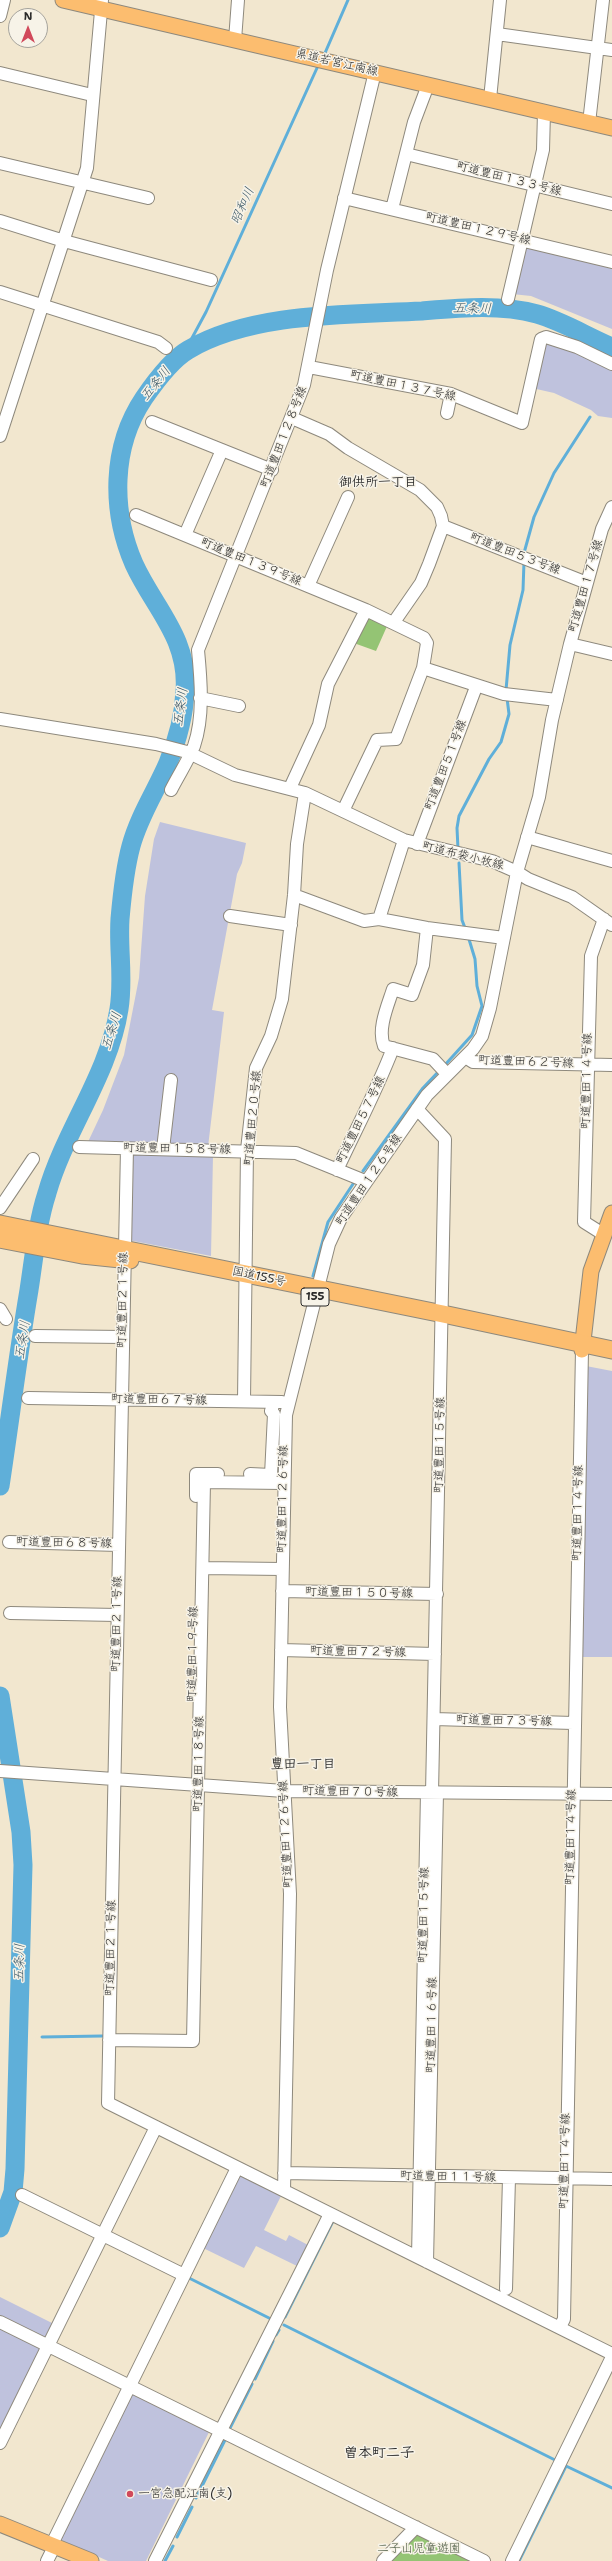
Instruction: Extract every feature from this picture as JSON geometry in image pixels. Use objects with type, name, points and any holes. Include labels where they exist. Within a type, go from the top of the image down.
[{"type":"highway","name":"国道155号","points":[[5,1233],[124,1254],[443,1318],[582,1347],[612,1356]]},
{"type":"highway","name":"国道155号","points":[[582,1347],[612,1350]]},
{"type":"main road","name":"県道若宮江南線","points":[[63,0],[102,5],[235,40],[612,128]]},
{"type":"main road","points":[[582,1347],[591,1271],[603,1234],[612,1213]]},
{"type":"main road","points":[[0,2524],[53,2544],[91,2561]]},
{"type":"street","points":[[0,16],[4,0]]},
{"type":"street","points":[[235,40],[238,0]]},
{"type":"street","points":[[490,99],[500,0]]},
{"type":"street","points":[[589,123],[603,0]]},
{"type":"street","points":[[0,436],[6,403],[42,308],[87,168],[92,94],[102,5]]},
{"type":"street","points":[[496,34],[612,50]]},
{"type":"street","name":"町道豊田１２８号線","points":[[171,790],[197,733],[200,698],[198,650],[272,470],[292,418],[309,366],[320,306],[344,198],[375,72]]},
{"type":"street","points":[[0,73],[92,94]]},
{"type":"street","points":[[392,209],[414,122],[428,85]]},
{"type":"street","points":[[508,299],[543,150],[544,112]]},
{"type":"street","name":"町道豊田１３３号線","points":[[406,154],[612,204]]},
{"type":"street","points":[[0,163],[148,198]]},
{"type":"street","name":"町道豊田１２９号線","points":[[344,198],[612,262]]},
{"type":"street","points":[[0,221],[64,241],[211,280]]},
{"type":"street","points":[[0,292],[42,308],[158,342],[166,348]]},
{"type":"street","name":"町道豊田１３７号線","points":[[309,366],[451,394],[522,423],[541,339],[546,337],[577,347],[612,364]]},
{"type":"street","points":[[447,413],[451,394]]},
{"type":"street","points":[[292,418],[329,434],[348,448],[420,490],[437,507],[441,516],[442,526],[420,583],[394,622]]},
{"type":"street","points":[[152,422],[272,470]]},
{"type":"street","points":[[185,535],[222,450]]},
{"type":"street","points":[[308,586],[348,497]]},
{"type":"street","name":"町道豊田１７号線","points":[[570,644],[587,583],[607,532],[612,507]]},
{"type":"street","name":"町道豊田１３９号線","points":[[136,514],[394,622],[397,626],[424,638],[426,643],[423,668]]},
{"type":"street","name":"町道豊田５３号線","points":[[442,526],[587,583]]},
{"type":"street","points":[[290,788],[320,725],[328,684],[366,610]]},
{"type":"street","points":[[570,644],[612,654]]},
{"type":"street","name":"町道布袋小牧線","points":[[0,719],[156,744],[189,752],[235,775],[305,793],[404,840],[492,861],[517,872],[539,797],[556,700],[570,644]]},
{"type":"street","points":[[344,811],[377,740],[396,739],[423,668],[476,687],[504,694],[556,700]]},
{"type":"street","name":"町道豊田５１号線","points":[[417,844],[476,687]]},
{"type":"street","points":[[200,698],[239,706]]},
{"type":"street","name":"町道豊田２０号線","points":[[244,1401],[247,1150],[256,1068],[277,1021],[282,999],[294,895],[297,844],[305,793]]},
{"type":"street","points":[[527,837],[612,861]]},
{"type":"street","points":[[379,919],[404,840]]},
{"type":"street","points":[[517,872],[528,879],[572,896],[608,922]]},
{"type":"street","name":"町道豊田１２６号線","points":[[284,2188],[290,1894],[280,1707],[284,1430],[289,1403],[334,1232],[346,1209],[417,1109],[447,1074],[478,1042],[485,1029],[517,872]]},
{"type":"street","points":[[294,895],[364,921],[379,919],[427,928],[504,938]]},
{"type":"street","points":[[230,916],[291,925]]},
{"type":"street","name":"町道豊田１４号線","points":[[603,1234],[584,1222],[591,956],[608,922]]},
{"type":"street","points":[[427,928],[423,965],[412,995],[393,989],[387,1011],[382,1040],[384,1046],[433,1059],[447,1074]]},
{"type":"street","name":"町道豊田５７号線","points":[[337,1170],[366,1108],[376,1093],[393,1048]]},
{"type":"street","name":"町道豊田６２号線","points":[[464,1057],[473,1062],[612,1064]]},
{"type":"street","points":[[163,1149],[171,1080]]},
{"type":"street","name":"町道豊田１５号線","points":[[417,1109],[445,1139],[443,1318],[423,2258]]},
{"type":"street","name":"町道豊田１５８号線","points":[[79,1147],[247,1150],[296,1153],[366,1181]]},
{"type":"street","name":"町道豊田２１号線","points":[[127,1148],[108,2103],[156,2127]]},
{"type":"street","points":[[0,1208],[33,1160]]},
{"type":"street","points":[[35,1336],[123,1337]]},
{"type":"street","name":"町道豊田１４号線","points":[[560,2325],[564,2318],[573,1723],[582,1347]]},
{"type":"street","name":"町道豊田６７号線","points":[[28,1398],[289,1403]]},
{"type":"street","name":"町道豊田１９号線","points":[[187,2031],[194,1785],[196,1474],[271,1475],[274,1414],[271,1411],[274,1402]]},
{"type":"street","name":"町道豊田１８号線","points":[[109,2040],[193,2041],[194,1785],[203,1568],[204,1482],[284,1483]]},
{"type":"street","name":"町道豊田６８号線","points":[[9,1542],[118,1545]]},
{"type":"street","points":[[203,1568],[282,1569]]},
{"type":"street","name":"町道豊田１５０号線","points":[[282,1592],[436,1594]]},
{"type":"street","points":[[10,1613],[117,1615]]},
{"type":"street","name":"町道豊田７２号線","points":[[281,1650],[435,1654]]},
{"type":"street","name":"町道豊田７３号線","points":[[434,1720],[573,1723]]},
{"type":"street","name":"町道豊田７０号線","points":[[0,1771],[284,1791],[612,1794]]},
{"type":"street","points":[[0,2443],[156,2127],[237,2168],[284,2188],[330,2214],[560,2325],[612,2354]]},
{"type":"street","points":[[48,2561],[53,2544],[128,2387],[237,2168]]},
{"type":"street","name":"町道豊田１１号線","points":[[284,2173],[612,2180]]},
{"type":"street","points":[[506,2289],[508,2178]]},
{"type":"street","points":[[22,2195],[184,2275]]},
{"type":"street","points":[[156,2561],[330,2214]]},
{"type":"street","points":[[0,2322],[221,2433],[484,2561]]},
{"type":"street","points":[[512,2561],[612,2357]]},
{"type":"street","points":[[383,2561],[416,2527]]},
{"type":"shaded area","points":[[525,247],[612,268],[612,329],[531,296],[512,294]]},
{"type":"shaded area","points":[[544,340],[612,368],[612,418],[598,416],[591,410],[554,393],[532,388]]},
{"type":"shaded area","points":[[160,822],[246,843],[242,863],[237,874],[212,1010],[224,1012],[208,1147],[87,1144],[103,1110],[124,1055],[139,978],[145,896],[154,839]]},
{"type":"shaded area","points":[[132,1154],[213,1155],[211,1256],[128,1240]]},
{"type":"shaded area","points":[[586,1366],[612,1371],[612,1657],[578,1657]]},
{"type":"shaded area","points":[[242,2174],[282,2194],[264,2230],[286,2241],[289,2235],[308,2245],[297,2266],[256,2246],[244,2268],[201,2247],[237,2176]]},
{"type":"shaded area","points":[[0,2297],[54,2324],[48,2336],[43,2339],[0,2318]]},
{"type":"shaded area","points":[[0,2328],[39,2347],[41,2352],[0,2435]]},
{"type":"shaded area","points":[[132,2392],[210,2430],[146,2561],[108,2561],[61,2540]]},
{"type":"green space","points":[[369,616],[388,624],[376,651],[351,642]]},
{"type":"green space","name":"二子山児童遊園","points":[[414,2534],[418,2534],[473,2561],[388,2561]]},
{"type":"waterway","name":"昭和川","points":[[325,53],[348,0]]},
{"type":"waterway","name":"昭和川","points":[[185,351],[206,312],[317,68]]},
{"type":"waterway","name":"五条川","points":[[0,1486],[21,1339],[41,1217],[47,1193],[64,1147],[97,1079],[114,1033],[120,998],[120,919],[129,855],[138,824],[171,755],[180,728],[183,709],[185,672],[182,655],[176,639],[134,564],[126,544],[121,523],[118,501],[120,458],[125,437],[133,417],[158,378],[182,354],[213,338],[241,328],[271,322],[333,315],[465,308],[509,309],[546,317],[612,347]]},
{"type":"waterway","points":[[524,553],[534,517],[554,473],[590,417]]},
{"type":"waterway","points":[[506,690],[510,645],[523,590],[524,562]]},
{"type":"waterway","points":[[458,849],[457,828],[459,816],[489,759],[501,742],[509,714],[507,698]]},
{"type":"waterway","points":[[459,863],[462,920],[465,928]]},
{"type":"waterway","points":[[444,1066],[472,1035],[482,1006],[477,986],[475,959],[468,936]]},
{"type":"waterway","points":[[363,1171],[423,1088],[439,1071]]},
{"type":"waterway","points":[[313,1276],[328,1222],[353,1184]]},
{"type":"waterway","name":"五条川","points":[[0,1696],[21,1832],[23,1865],[15,2169],[13,2192],[0,2228]]},
{"type":"waterway","name":"五条川","points":[[19,2035],[25,2037]]},
{"type":"waterway","points":[[42,2037],[102,2036]]},
{"type":"waterway","points":[[285,2317],[333,2221]]},
{"type":"waterway","points":[[187,2277],[269,2318]]},
{"type":"waterway","points":[[284,2325],[555,2460]]},
{"type":"waterway","points":[[276,2335],[279,2330]]},
{"type":"waterway","points":[[255,2379],[273,2341]]},
{"type":"waterway","points":[[229,2430],[252,2384]]},
{"type":"waterway","points":[[196,2498],[225,2440]]},
{"type":"waterway","points":[[519,2561],[566,2466],[612,2488]]},
{"type":"waterway","points":[[177,2537],[192,2507]]},
{"type":"waterway","points":[[165,2561],[173,2546]]},
{"type":"place","name":"一宮急配江南(支)","points":[[130,2494]]},
{"type":"district","name":"御供所一丁目","points":[[378,483]]},
{"type":"district","name":"豊田一丁目","points":[[303,1765]]},
{"type":"district","name":"曽本町二子","points":[[379,2453]]}]
